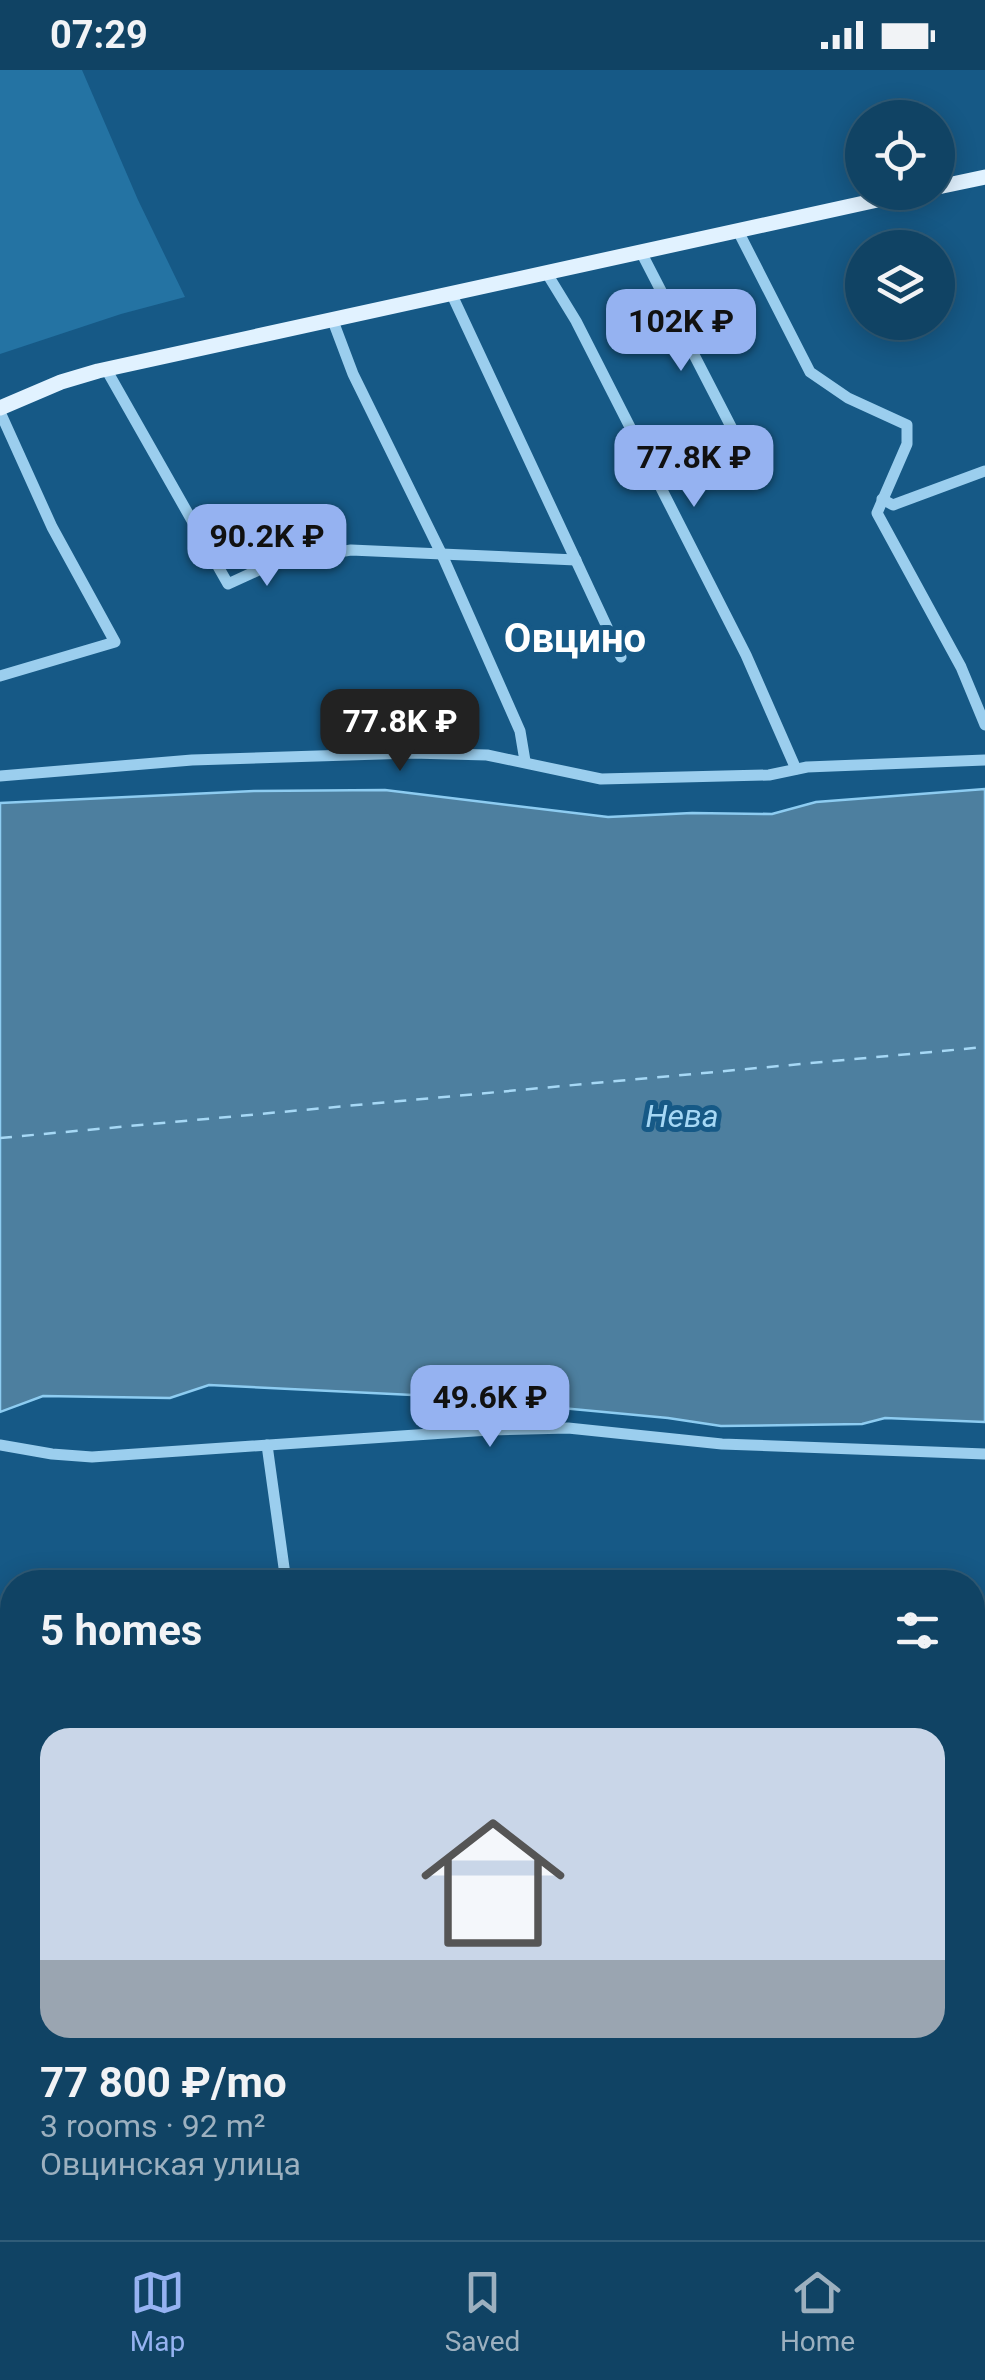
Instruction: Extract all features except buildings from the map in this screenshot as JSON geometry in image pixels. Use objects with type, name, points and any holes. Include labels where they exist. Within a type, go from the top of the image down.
[{"type":"main road","points":[[955,183],[985,177]]},
{"type":"main road","points":[[0,410],[61,382],[106,369],[845,208]]},
{"type":"street","points":[[738,232],[810,372],[848,398],[908,425],[906,444],[876,513],[961,667],[985,725]]},
{"type":"street","points":[[641,252],[757,477]]},
{"type":"street","points":[[546,272],[576,321],[746,656],[796,769]]},
{"type":"street","points":[[452,295],[621,657]]},
{"type":"street","points":[[333,321],[353,374],[443,557],[520,732],[525,761]]},
{"type":"street","points":[[106,369],[228,584],[276,562],[351,550],[576,560]]},
{"type":"street","points":[[0,410],[52,528],[116,642],[0,676]]},
{"type":"street","points":[[882,499],[894,505],[985,470]]},
{"type":"street","points":[[0,776],[176,762],[430,754],[487,755],[601,779],[769,775],[796,769],[985,760]]},
{"type":"street","points":[[0,1445],[92,1457],[568,1428],[722,1444],[985,1454]]},
{"type":"street","points":[[267,1445],[284,1570]]},
{"type":"shaded area","points":[[0,70],[82,70],[185,297],[0,354]]},
{"type":"water","name":"Нева","points":[[985,789],[985,1422],[885,1418],[862,1424],[721,1426],[433,1396],[209,1385],[170,1398],[43,1396],[0,1412],[0,803],[254,791],[385,790],[608,817],[772,814],[816,802]]},
{"type":"ferry route","points":[[0,1138],[985,1047]]},
{"type":"district","name":"Овцино","points":[[575,638]]}]
